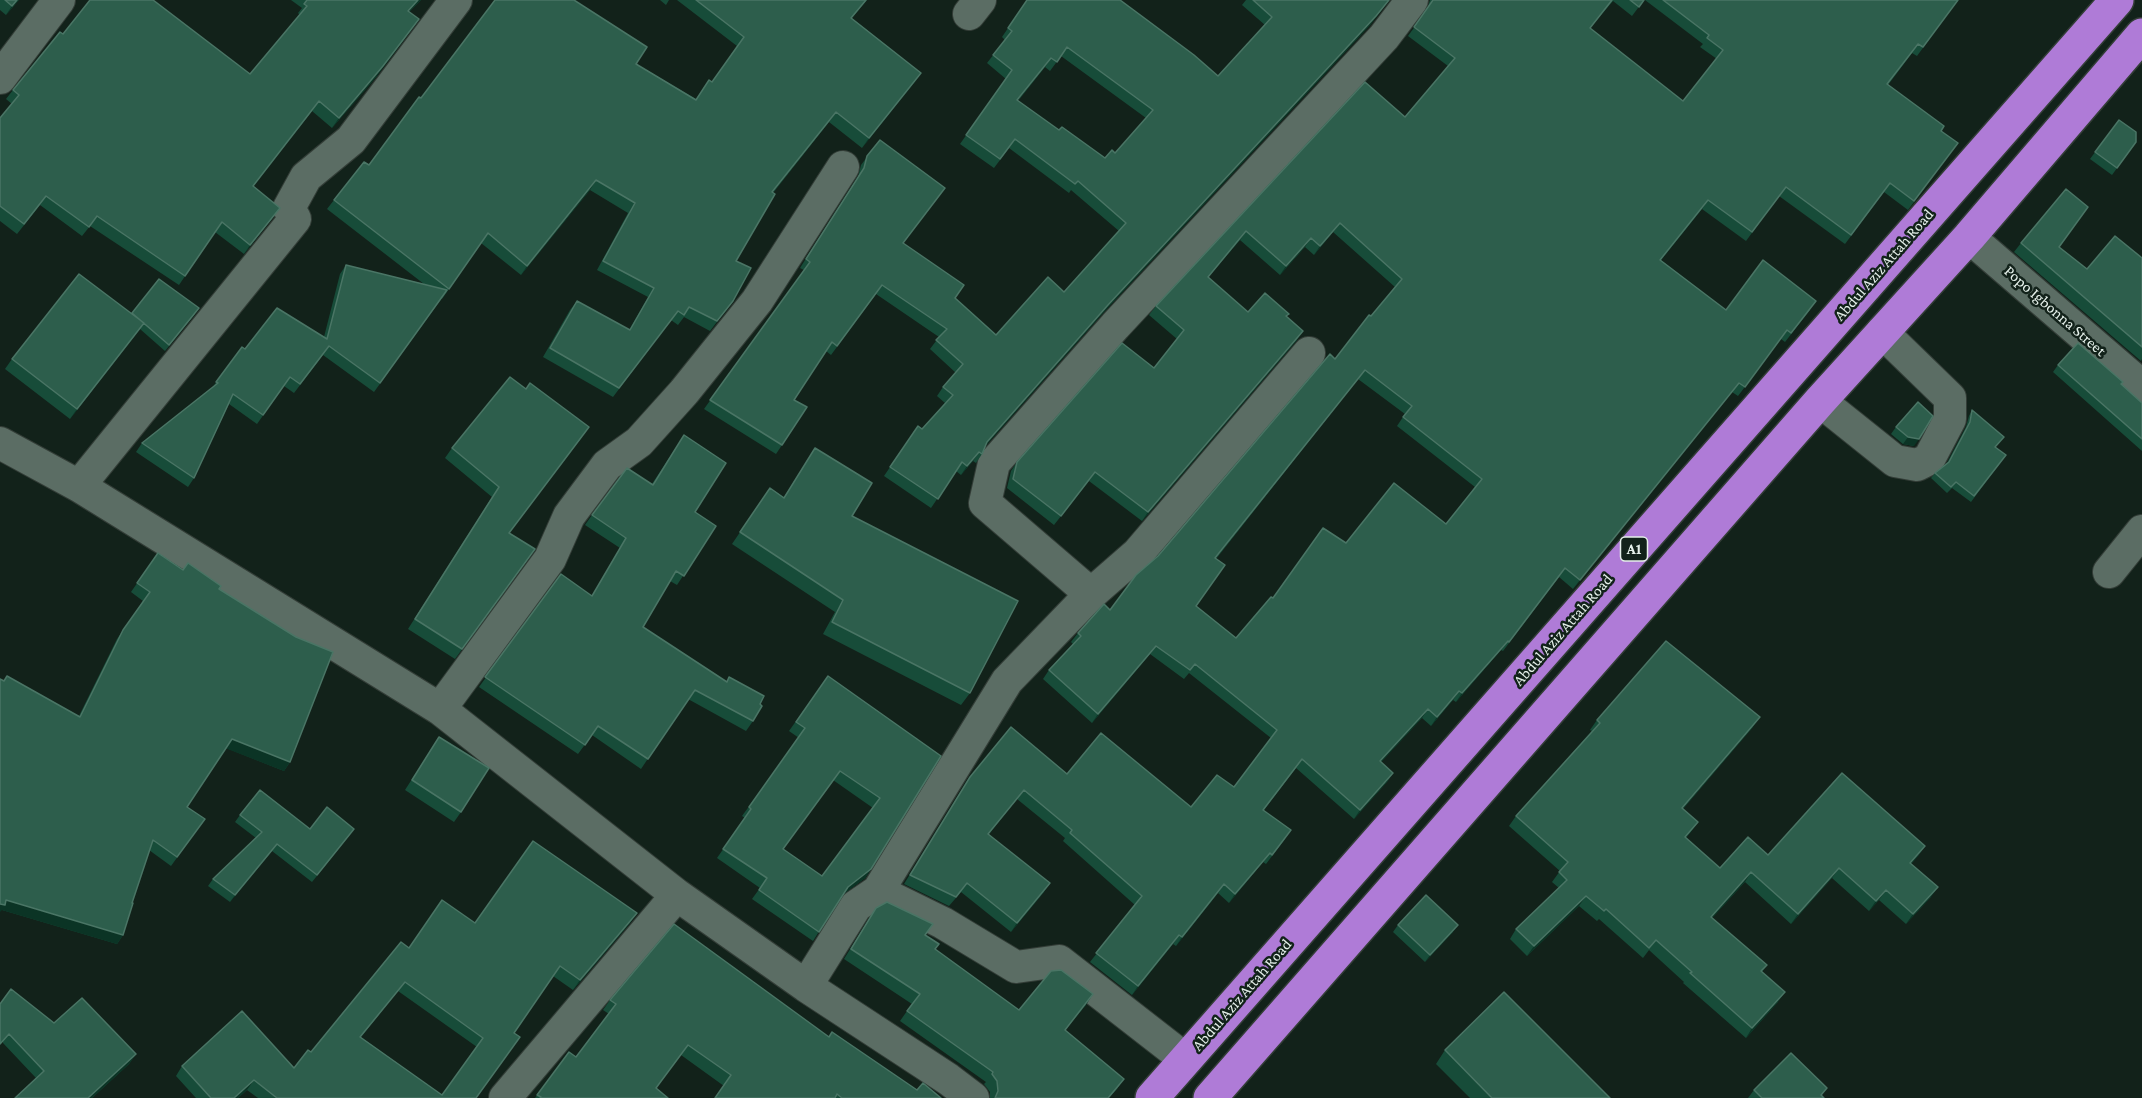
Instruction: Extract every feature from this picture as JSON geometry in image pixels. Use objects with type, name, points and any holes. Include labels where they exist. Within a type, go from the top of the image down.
[{"type":"highway","name":"Abdul Aziz Attah Road","points":[[1152,1098],[2117,0]]},
{"type":"highway","name":"A1","points":[[1210,1098],[1820,401],[1969,237],[2142,35]]},
{"type":"street","points":[[0,78],[59,0]]},
{"type":"street","points":[[79,486],[295,219],[289,208],[306,177],[351,140],[456,0]]},
{"type":"street","points":[[1091,594],[985,503],[994,463],[1115,326],[1384,37],[1412,0]]},
{"type":"street","points":[[440,709],[550,559],[569,516],[600,473],[607,465],[639,442],[684,392],[757,301],[843,167]]},
{"type":"street","name":"Popo Igbonna Street","points":[[1969,237],[2142,386]]},
{"type":"street","points":[[1820,401],[1895,460],[1917,465],[1929,459],[1950,419],[1950,398],[1882,332]]},
{"type":"street","points":[[806,986],[856,906],[878,891],[1007,681],[1091,594],[1138,553],[1309,353]]},
{"type":"street","points":[[0,443],[79,486],[440,709],[677,895],[806,986],[948,1079],[973,1098]]},
{"type":"street","points":[[2109,572],[2142,531]]},
{"type":"street","points":[[878,891],[943,923],[1016,967],[1059,961],[1185,1059]]},
{"type":"street","points":[[505,1098],[677,895]]},
{"type":"building","points":[[5,0],[17,0],[12,6]]},
{"type":"building","points":[[90,0],[153,0],[250,74],[307,6],[304,4],[307,0],[418,0],[408,11],[419,19],[339,118],[319,101],[253,186],[280,208],[250,245],[222,222],[185,276],[97,216],[89,227],[46,196],[24,224],[0,206],[0,118],[19,95],[13,90],[60,32],[63,34]]},
{"type":"building","points":[[495,0],[574,0],[647,47],[636,64],[696,100],[709,80],[712,82],[744,37],[696,0],[866,0],[851,18],[921,73],[869,138],[836,112],[772,192],[775,194],[736,261],[751,268],[733,301],[717,321],[689,307],[684,315],[678,311],[619,388],[550,348],[577,301],[630,330],[654,288],[603,261],[635,203],[596,180],[527,266],[488,233],[449,289],[334,200],[364,162],[369,165]]},
{"type":"building","points":[[1027,0],[1120,0],[1194,55],[1218,76],[1272,17],[1253,0],[1389,0],[1108,305],[987,442],[982,454],[979,452],[967,466],[962,462],[938,499],[890,467],[918,426],[922,429],[953,395],[943,387],[963,364],[936,340],[947,329],[882,285],[837,346],[832,342],[794,400],[807,407],[782,445],[710,400],[810,262],[806,259],[864,168],[867,156],[880,140],[945,188],[903,243],[964,285],[955,298],[996,335],[1048,277],[1064,292],[1126,223],[1078,181],[1075,184],[1015,139],[1000,159],[966,135],[1012,70],[993,55],[1012,31],[1008,28]],"holes":[[[1067,47],[1153,110],[1115,153],[1112,150],[1105,158],[1062,127],[1059,130],[1017,100],[1051,58],[1057,62]]]},
{"type":"building","points":[[1433,0],[1612,0],[1590,28],[1683,101],[1723,50],[1707,38],[1709,35],[1663,0],[1958,0],[1923,47],[1918,44],[1887,84],[1944,126],[1941,131],[1958,143],[1914,201],[1890,183],[1851,235],[1786,187],[1752,232],[1708,200],[1660,260],[1726,310],[1763,260],[1816,301],[1791,333],[1787,330],[1745,387],[1739,383],[1580,580],[1565,568],[1509,642],[1462,693],[1459,691],[1437,717],[1428,709],[1380,761],[1393,773],[1360,810],[1302,759],[1263,810],[1291,830],[1272,855],[1270,853],[1235,894],[1224,884],[1182,937],[1179,935],[1138,986],[1096,953],[1142,896],[1070,833],[1072,830],[1024,790],[988,834],[1050,883],[1017,923],[967,883],[956,897],[910,875],[970,777],[1011,727],[1067,774],[1101,733],[1191,807],[1217,775],[1234,787],[1277,730],[1195,664],[1190,670],[1156,646],[1098,714],[1049,670],[1081,636],[1078,633],[1104,604],[1110,610],[1136,575],[1158,556],[1330,354],[1335,359],[1369,315],[1371,316],[1402,279],[1340,223],[1320,246],[1311,238],[1286,266],[1246,231],[1208,277],[1248,312],[1265,293],[1289,314],[1286,316],[1303,331],[1148,512],[1095,472],[1061,516],[1013,479],[1017,462],[1122,343],[1154,368],[1184,330],[1156,306],[1365,82],[1405,117],[1455,58],[1414,27]],"holes":[[[1365,370],[1412,406],[1403,417],[1482,479],[1446,524],[1394,483],[1346,543],[1323,528],[1273,598],[1271,597],[1236,638],[1196,606],[1225,565],[1215,558]]]},
{"type":"building","points":[[1630,0],[1644,0],[1639,7]]},
{"type":"building","points":[[2119,120],[2136,132],[2136,142],[2117,168],[2095,152]]},
{"type":"building","points":[[2066,189],[2088,207],[2059,247],[2087,269],[2115,236],[2142,258],[2142,347],[2021,243]]},
{"type":"building","points":[[346,265],[447,290],[380,383],[329,346],[300,384],[290,377],[263,415],[233,394],[194,478],[142,443],[218,383],[216,382],[242,347],[245,349],[277,308],[327,339]]},
{"type":"building","points":[[79,274],[144,323],[77,409],[12,359]]},
{"type":"building","points":[[159,279],[199,308],[169,345],[132,313]]},
{"type":"building","points":[[2078,343],[2123,382],[2121,384],[2142,403],[2142,439],[2058,365]]},
{"type":"building","points":[[510,377],[526,389],[530,383],[589,427],[509,533],[535,549],[462,649],[415,619],[499,487],[452,448]]},
{"type":"building","points":[[1918,402],[1933,416],[1919,439],[1908,437],[1896,427]]},
{"type":"building","points":[[1972,410],[2004,437],[1995,447],[2006,455],[1974,496],[1956,482],[1951,487],[1935,473],[1949,462],[1970,422]]},
{"type":"building","points":[[684,435],[726,463],[695,512],[716,526],[684,576],[676,571],[643,627],[727,682],[729,677],[764,696],[760,704],[762,706],[753,721],[695,690],[648,759],[598,726],[585,745],[485,677],[561,574],[592,596],[626,538],[592,515],[627,468],[653,485]]},
{"type":"building","points":[[815,448],[872,483],[852,516],[1018,601],[970,693],[832,622],[843,600],[740,532],[770,488],[784,498]]},
{"type":"building","points":[[158,553],[183,570],[188,563],[221,586],[219,589],[296,637],[333,652],[290,762],[232,739],[187,807],[205,819],[177,857],[153,840],[123,935],[6,900],[5,905],[0,904],[0,679],[4,681],[7,676],[80,717],[123,630],[150,592],[137,583]]},
{"type":"building","points":[[1666,641],[1760,717],[1682,808],[1698,822],[1685,837],[1720,868],[1748,837],[1768,855],[1842,773],[1925,846],[1910,863],[1938,887],[1913,914],[1886,890],[1876,901],[1839,868],[1798,914],[1751,872],[1711,917],[1767,965],[1761,971],[1785,992],[1752,1028],[1656,940],[1649,948],[1606,909],[1604,911],[1586,896],[1534,946],[1516,929],[1567,880],[1559,872],[1568,862],[1516,816],[1600,723],[1597,720]]},
{"type":"building","points":[[828,676],[941,756],[871,869],[848,887],[819,932],[759,890],[767,878],[723,849],[751,809],[749,807],[805,728],[796,722]],"holes":[[[840,771],[880,798],[822,876],[783,849]]]},
{"type":"building","points":[[439,737],[489,768],[461,812],[412,780]]},
{"type":"building","points":[[260,790],[310,829],[327,807],[354,829],[317,875],[277,844],[235,895],[213,879],[262,832],[240,815]]},
{"type":"building","points":[[533,841],[637,913],[580,980],[560,966],[514,1033],[520,1037],[476,1098],[277,1098],[254,1080],[234,1098],[211,1098],[182,1066],[242,1011],[294,1068],[308,1050],[311,1052],[401,942],[409,948],[442,900],[475,923]],"holes":[[[405,982],[483,1038],[442,1095],[360,1037]]]},
{"type":"building","points":[[1426,895],[1458,925],[1430,955],[1398,925]]},
{"type":"building","points":[[887,902],[933,924],[925,935],[939,944],[935,949],[1019,1010],[1051,971],[1061,970],[1093,994],[1065,1030],[1124,1079],[1108,1098],[995,1098],[998,1091],[993,1072],[907,1011],[920,994],[851,949],[876,908]]},
{"type":"building","points":[[674,924],[829,1037],[832,1032],[917,1090],[923,1083],[941,1098],[842,1098],[837,1094],[835,1098],[715,1098],[731,1075],[688,1045],[656,1088],[668,1098],[540,1098],[537,1095],[569,1052],[576,1057],[616,1004],[610,1000]]},
{"type":"building","points":[[11,989],[54,1023],[82,998],[136,1054],[88,1098],[15,1098],[44,1071],[9,1034],[0,1044],[0,1004]]},
{"type":"building","points":[[1504,992],[1610,1098],[1492,1098],[1445,1050]]},
{"type":"building","points":[[1791,1053],[1827,1088],[1821,1095],[1824,1098],[1762,1098],[1754,1090]]}]
